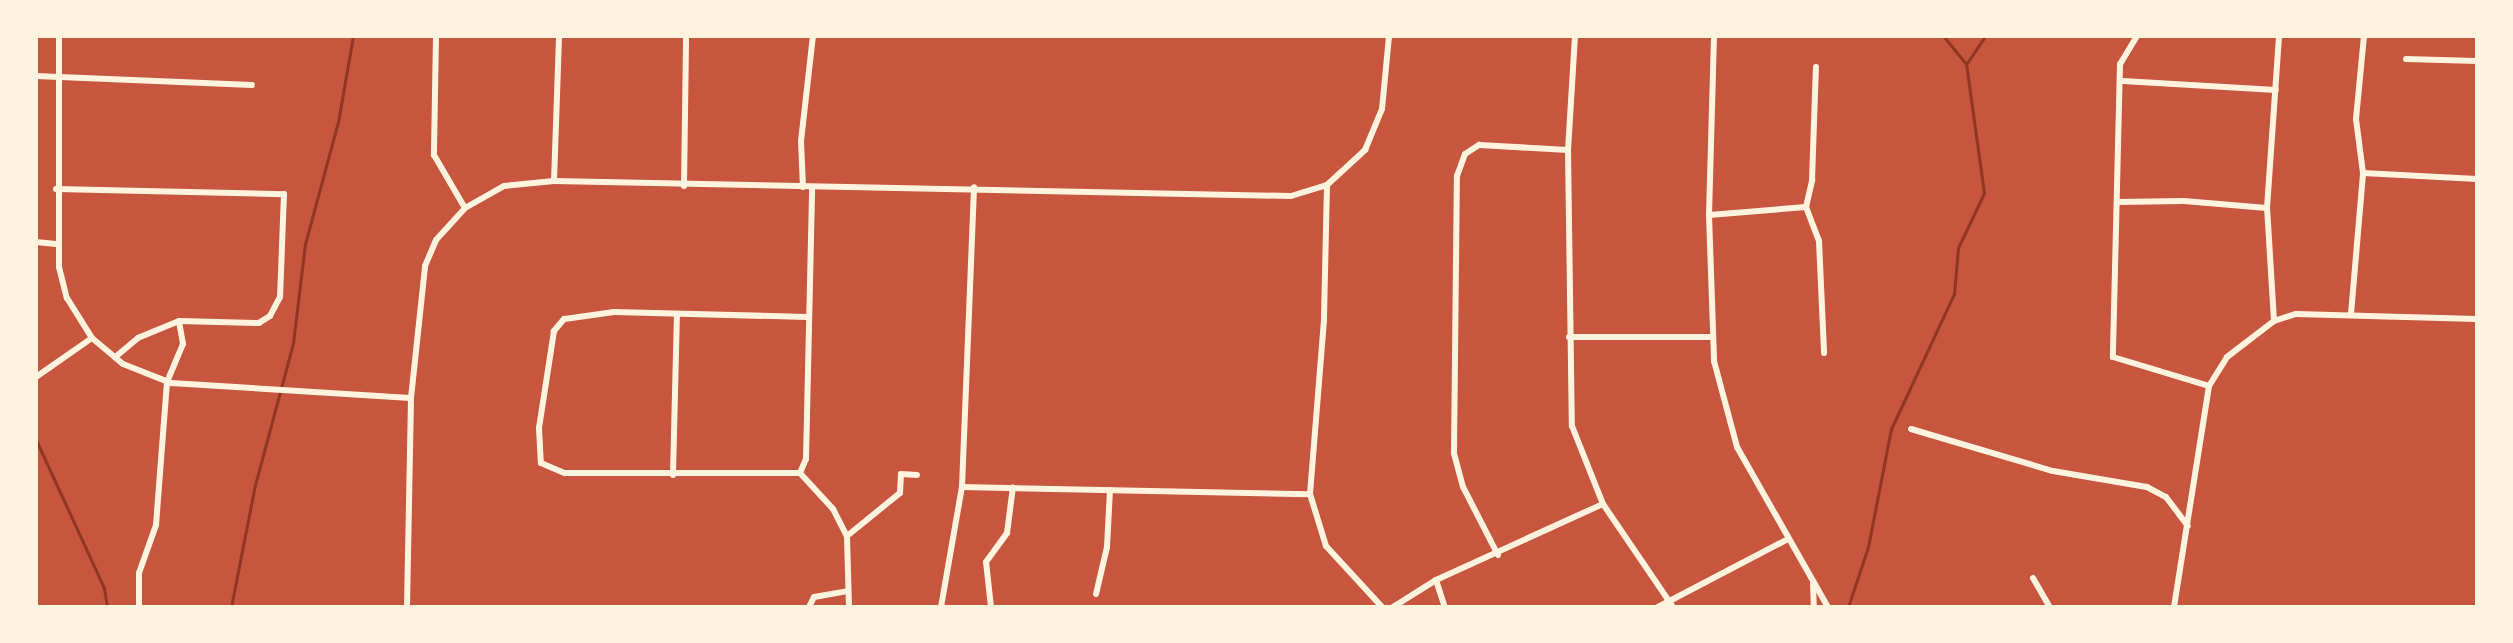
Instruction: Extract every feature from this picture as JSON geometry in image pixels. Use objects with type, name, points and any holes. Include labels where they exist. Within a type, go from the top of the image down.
[{"type":"street","points":[[59,36],[56,244],[67,298],[92,338],[115,357],[167,382],[313,395],[411,398]]},
{"type":"street","points":[[436,36],[434,155],[465,208]]},
{"type":"street","points":[[554,181],[559,36]]},
{"type":"street","points":[[684,186],[686,36]]},
{"type":"street","points":[[803,187],[801,141],[813,36]]},
{"type":"street","points":[[407,607],[411,398],[425,266],[436,240],[465,208],[504,186],[554,181],[684,186],[974,187],[1272,198],[1327,185],[1354,163],[1371,140],[1382,109],[1389,36]]},
{"type":"street","points":[[1575,36],[1568,150],[1572,426],[1603,504],[1671,604]]},
{"type":"street","points":[[1714,36],[1709,215],[1711,337],[1737,447],[1828,607]]},
{"type":"street","points":[[2137,36],[2120,64],[2123,81],[2113,357],[2209,386]]},
{"type":"street","points":[[2274,321],[2267,208],[2279,36]]},
{"type":"street","points":[[2351,314],[2363,173],[2356,119],[2364,36]]},
{"type":"street","points":[[2406,59],[2477,61]]},
{"type":"street","points":[[1816,67],[1813,171],[1806,207],[1819,241],[1824,353]]},
{"type":"street","points":[[36,76],[252,85]]},
{"type":"street","points":[[2123,81],[2276,90]]},
{"type":"street","points":[[1498,555],[1463,487],[1454,453],[1457,176],[1465,154],[1479,145],[1568,150]]},
{"type":"street","points":[[2363,173],[2477,179]]},
{"type":"street","points":[[1327,185],[1324,320],[1310,494],[1323,541],[1382,607]]},
{"type":"street","points":[[800,473],[806,459],[812,187]]},
{"type":"street","points":[[941,607],[962,487],[974,187]]},
{"type":"street","points":[[56,189],[284,194],[280,297],[270,316],[259,323],[179,321],[138,338],[115,357]]},
{"type":"street","points":[[2118,202],[2184,201],[2267,208]]},
{"type":"street","points":[[1709,215],[1806,207]]},
{"type":"street","points":[[36,242],[56,244]]},
{"type":"street","points":[[807,317],[614,312],[557,323],[538,453],[541,463],[565,473],[800,473],[833,509],[847,536],[849,607]]},
{"type":"street","points":[[2174,607],[2209,386],[2227,357],[2274,321],[2296,314],[2477,319]]},
{"type":"street","points":[[673,475],[677,316]]},
{"type":"street","points":[[139,607],[139,573],[156,525],[167,382],[183,344],[179,321]]},
{"type":"street","points":[[1569,337],[1711,337]]},
{"type":"street","points":[[36,377],[92,338]]},
{"type":"street","points":[[1911,429],[2053,471],[2147,487],[2166,497],[2188,526]]},
{"type":"street","points":[[847,536],[900,493],[901,474],[917,475]]},
{"type":"street","points":[[962,487],[1310,494]]},
{"type":"street","points":[[991,607],[986,562],[1008,530],[1013,487]]},
{"type":"street","points":[[1096,594],[1107,547],[1110,490]]},
{"type":"street","points":[[1393,607],[1436,580],[1498,555],[1603,504]]},
{"type":"street","points":[[1658,607],[1671,604],[1788,539]]},
{"type":"street","points":[[2033,578],[2050,607]]},
{"type":"street","points":[[1436,580],[1445,607]]},
{"type":"street","points":[[1813,581],[1814,607]]},
{"type":"street","points":[[809,607],[814,597],[847,591]]},
{"type":"waterway","points":[[231,607],[255,485],[293,343],[305,244],[338,122],[353,36]]},
{"type":"waterway","points":[[1848,607],[1868,547],[1891,429],[1954,294],[1958,248],[1984,193],[1966,64],[1943,36]]},
{"type":"waterway","points":[[1967,63],[1985,36]]},
{"type":"waterway","points":[[36,440],[104,588],[107,607]]}]
